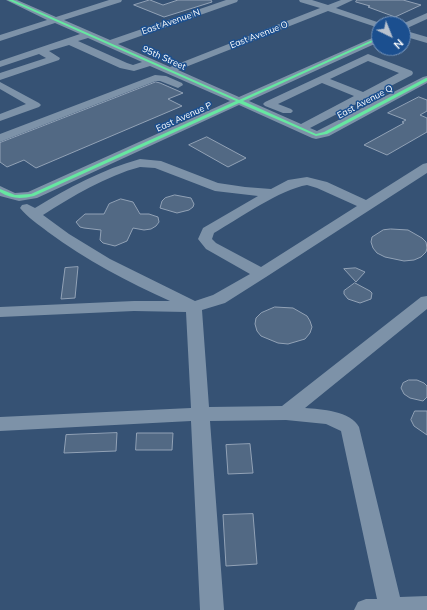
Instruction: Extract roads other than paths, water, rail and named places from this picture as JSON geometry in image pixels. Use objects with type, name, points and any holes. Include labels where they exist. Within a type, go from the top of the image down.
[{"type":"street","name":"95th Street","points":[[10,0],[151,62],[166,74],[188,78],[257,110],[307,128]]},
{"type":"street","points":[[0,38],[118,0]]},
{"type":"street","name":"East Avenue N","points":[[109,44],[234,0]]},
{"type":"street","points":[[303,0],[371,22]]},
{"type":"street","name":"East Avenue O","points":[[0,138],[138,83],[166,74],[348,0]]},
{"type":"street","points":[[411,23],[427,16]]},
{"type":"street","points":[[0,64],[88,35]]},
{"type":"street","points":[[411,35],[427,40]]},
{"type":"street","points":[[69,41],[124,66],[134,68],[151,62]]},
{"type":"street","name":"East Avenue P","points":[[17,198],[32,195],[371,42]]},
{"type":"street","points":[[0,77],[55,58],[40,51]]},
{"type":"street","points":[[257,110],[269,104],[321,79],[368,57],[408,73],[363,96],[307,128],[269,104]]},
{"type":"street","points":[[166,74],[175,83],[227,107]]},
{"type":"street","points":[[175,83],[188,78]]},
{"type":"street","points":[[321,79],[363,96]]},
{"type":"street","name":"East Avenue Q","points":[[307,128],[316,135],[325,133],[427,79]]},
{"type":"street","points":[[0,85],[35,105],[0,118]]},
{"type":"street","points":[[35,214],[66,195],[121,168],[140,163],[157,164],[215,187],[273,193]]},
{"type":"street","points":[[0,312],[134,306],[194,307],[219,298],[261,274],[427,167]]},
{"type":"street","points":[[261,274],[211,246],[206,239],[208,231],[293,183],[307,181],[322,185],[367,206]]},
{"type":"street","points":[[0,190],[9,196],[17,198],[35,214],[76,245],[127,276],[194,307]]},
{"type":"street","points":[[286,413],[427,300]]},
{"type":"street","points":[[194,307],[212,610]]},
{"type":"street","points":[[0,424],[201,414],[286,413],[329,417],[350,427],[391,609]]},
{"type":"street","points":[[366,610],[427,607]]}]
